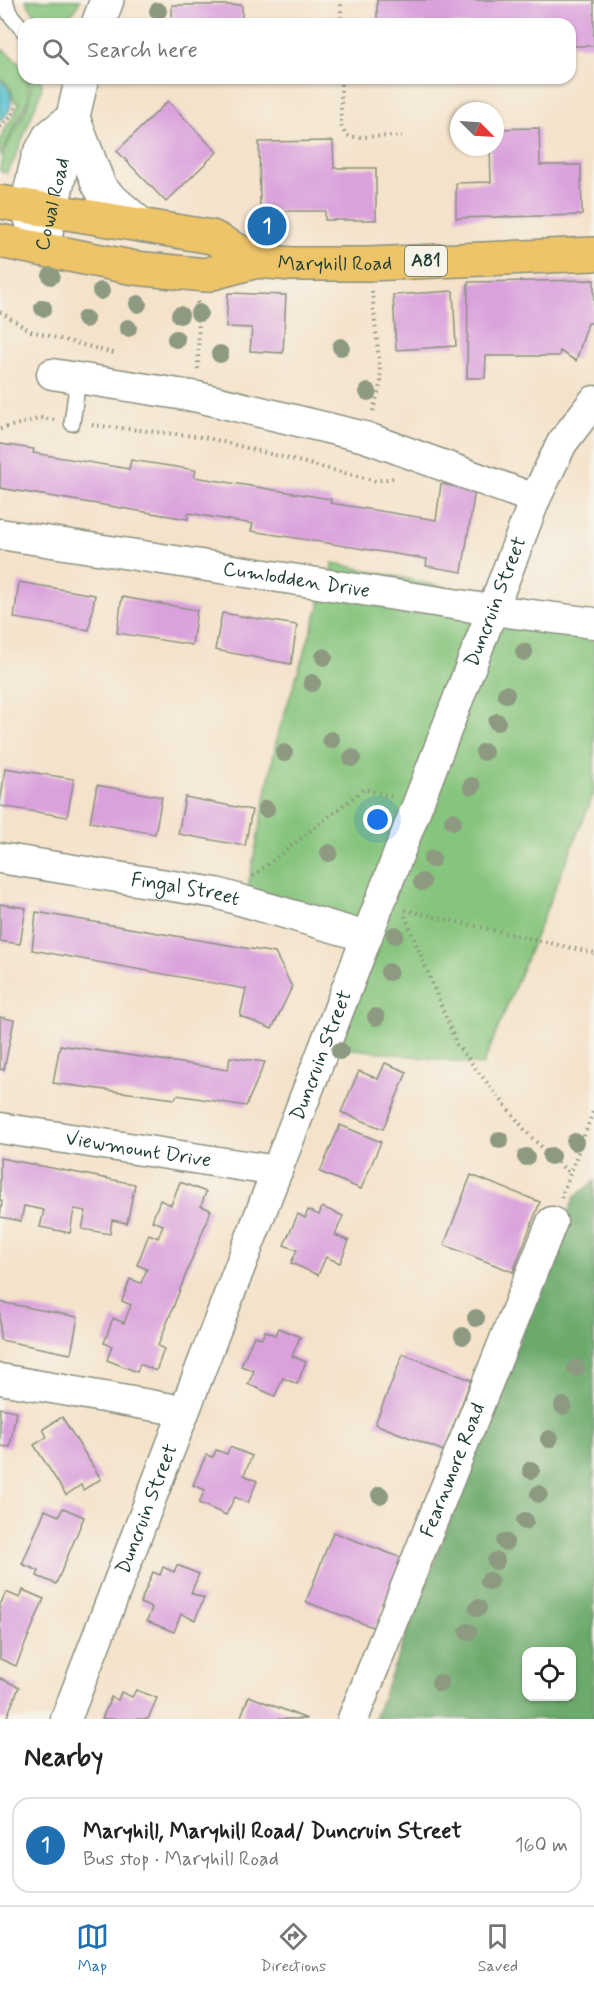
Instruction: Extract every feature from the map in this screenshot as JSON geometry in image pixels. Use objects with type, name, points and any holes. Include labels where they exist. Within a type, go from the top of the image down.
[{"type":"main road","name":"Maryhill Road","points":[[26,206],[212,237],[257,261]]},
{"type":"main road","name":"Maryhill Road","points":[[0,241],[135,268],[205,275],[257,261],[292,264],[369,264],[594,254]]},
{"type":"street","points":[[100,18],[106,0]]},
{"type":"street","name":"Cowal Road","points":[[42,249],[26,206],[74,118],[81,84]]},
{"type":"street","name":"Cowal Road","points":[[74,118],[103,192],[141,225]]},
{"type":"street","points":[[65,376],[198,397],[366,437],[535,499]]},
{"type":"street","name":"Duncruin Street","points":[[66,1719],[535,499],[562,443],[594,401]]},
{"type":"street","name":"Cumlodden Drive","points":[[0,534],[492,610],[594,623]]},
{"type":"street","name":"Fingal Street","points":[[0,858],[226,897],[367,937]]},
{"type":"street","name":"Viewmount Drive","points":[[0,1128],[277,1171]]},
{"type":"street","name":"Fearnmore Road","points":[[353,1719],[552,1222]]},
{"type":"street","points":[[0,1379],[184,1412]]},
{"type":"lane","points":[[5,0],[9,13],[18,24]]},
{"type":"lane","points":[[65,376],[72,423]]},
{"type":"path","points":[[341,0],[341,18]]},
{"type":"path","points":[[341,84],[341,125],[345,134],[350,137],[402,136]]},
{"type":"path","points":[[0,128],[8,121],[16,106]]},
{"type":"path","points":[[369,264],[381,382]]},
{"type":"path","points":[[194,296],[199,306],[198,397]]},
{"type":"path","points":[[0,312],[31,331],[118,354]]},
{"type":"path","points":[[0,429],[4,430],[42,418],[204,437],[376,481],[397,477]]},
{"type":"path","points":[[226,897],[364,789],[417,806]]},
{"type":"path","points":[[570,1174],[529,1135],[457,1045],[402,910],[594,953]]},
{"type":"path","points":[[552,1222],[594,1108]]},
{"type":"green space","points":[[26,0],[80,0],[75,9],[65,18],[42,18],[31,9]]},
{"type":"green space","points":[[0,48],[18,63],[18,84],[28,84],[29,98],[0,156],[0,138],[3,137],[2,133],[19,103],[14,101],[10,87],[0,77]]},
{"type":"green space","points":[[30,84],[42,84],[14,161],[6,173],[0,171],[6,147],[25,112]]},
{"type":"green space","points":[[333,563],[490,597],[594,642],[594,793],[483,1065],[338,1047],[377,951],[244,908],[277,737]]},
{"type":"green space","points":[[594,1181],[594,1719],[374,1719],[574,1198]]},
{"type":"water","points":[[0,80],[11,95],[11,106],[0,121]]},
{"type":"building","points":[[377,0],[594,0],[594,46],[576,46],[576,18],[377,18]]},
{"type":"building","points":[[172,5],[242,5],[242,18],[172,18]]},
{"type":"building","points":[[168,101],[217,152],[166,202],[117,151]]},
{"type":"building","points":[[539,128],[540,165],[581,165],[582,215],[456,218],[456,183],[491,182],[490,156],[504,156],[504,129]]},
{"type":"building","points":[[333,141],[334,168],[376,168],[376,220],[325,220],[325,211],[260,211],[259,142]]},
{"type":"building","points":[[594,280],[594,323],[588,323],[576,361],[560,351],[559,356],[486,356],[485,378],[467,378],[468,282]]},
{"type":"building","points":[[453,291],[456,346],[396,350],[393,295]]},
{"type":"building","points":[[228,293],[286,295],[283,353],[250,351],[252,328],[226,327]]},
{"type":"building","points":[[0,444],[34,449],[33,453],[129,469],[131,460],[196,470],[194,477],[331,499],[330,503],[436,520],[441,484],[475,490],[462,572],[426,566],[427,559],[251,531],[253,524],[188,513],[188,519],[0,488]]},
{"type":"building","points":[[19,582],[95,595],[89,630],[14,618]]},
{"type":"building","points":[[122,597],[197,610],[192,645],[117,633]]},
{"type":"building","points":[[222,613],[297,625],[291,664],[215,650]]},
{"type":"building","points":[[5,768],[74,779],[67,817],[0,806]]},
{"type":"building","points":[[97,785],[162,797],[155,834],[90,822]]},
{"type":"building","points":[[185,797],[252,810],[245,846],[178,834]]},
{"type":"building","points":[[0,904],[26,908],[20,944],[0,941]]},
{"type":"building","points":[[36,912],[275,953],[292,987],[272,1029],[240,1016],[246,989],[32,950]]},
{"type":"building","points":[[0,1017],[14,1020],[4,1070],[0,1069]]},
{"type":"building","points":[[60,1045],[228,1070],[230,1057],[265,1062],[246,1106],[177,1095],[175,1099],[53,1083]]},
{"type":"building","points":[[385,1063],[407,1072],[383,1129],[341,1112],[359,1071],[378,1079]]},
{"type":"building","points":[[340,1125],[381,1142],[361,1189],[320,1172]]},
{"type":"building","points":[[0,1158],[135,1184],[127,1223],[112,1220],[110,1234],[82,1229],[86,1211],[74,1209],[70,1233],[40,1227],[44,1210],[24,1206],[21,1221],[0,1217],[2,1201],[0,1200]]},
{"type":"building","points":[[471,1175],[540,1202],[513,1272],[444,1245]]},
{"type":"building","points":[[180,1182],[206,1192],[201,1206],[211,1210],[158,1346],[164,1349],[156,1371],[140,1364],[137,1372],[107,1360],[112,1346],[104,1343],[113,1318],[124,1323],[131,1305],[122,1301],[130,1279],[141,1283],[147,1269],[137,1265],[149,1234],[158,1238],[163,1225],[152,1221],[160,1200],[171,1205]]},
{"type":"building","points":[[322,1207],[343,1216],[335,1235],[349,1241],[340,1263],[326,1257],[318,1275],[291,1263],[297,1250],[284,1245],[298,1214],[305,1218],[308,1210],[319,1215]]},
{"type":"building","points":[[0,1302],[78,1317],[71,1354],[0,1340]]},
{"type":"building","points":[[279,1328],[300,1337],[292,1356],[306,1362],[297,1384],[283,1378],[275,1396],[248,1384],[254,1371],[241,1366],[254,1336],[262,1338],[265,1331],[276,1335]]},
{"type":"building","points":[[403,1354],[471,1380],[444,1451],[375,1424]]},
{"type":"building","points":[[0,1408],[16,1411],[10,1447],[0,1446]]},
{"type":"building","points":[[62,1417],[101,1479],[83,1490],[81,1485],[66,1495],[34,1445],[47,1437],[43,1429]]},
{"type":"building","points":[[230,1447],[252,1456],[244,1475],[257,1481],[248,1503],[235,1497],[226,1515],[199,1503],[205,1490],[193,1485],[206,1455],[213,1457],[216,1450],[227,1454]]},
{"type":"building","points":[[63,1508],[84,1517],[56,1584],[37,1576],[39,1571],[22,1564],[45,1510],[59,1516]]},
{"type":"building","points":[[333,1532],[402,1558],[375,1628],[306,1602]]},
{"type":"building","points":[[177,1565],[199,1574],[191,1593],[204,1598],[195,1620],[181,1614],[174,1632],[147,1621],[152,1608],[140,1603],[153,1572],[160,1575],[163,1567],[174,1572]]},
{"type":"building","points":[[23,1590],[44,1599],[16,1666],[0,1659],[0,1605],[6,1592],[20,1598]]},
{"type":"building","points":[[0,1678],[19,1687],[6,1719],[0,1719]]},
{"type":"building","points":[[136,1690],[157,1698],[148,1719],[102,1719],[111,1697],[118,1700],[121,1692],[132,1697]]},
{"type":"building","points":[[249,1696],[307,1719],[240,1719]]},
{"type":"place","name":"Maryhill, Maryhill Road/ Duncruin Street","points":[[267,226]]}]
